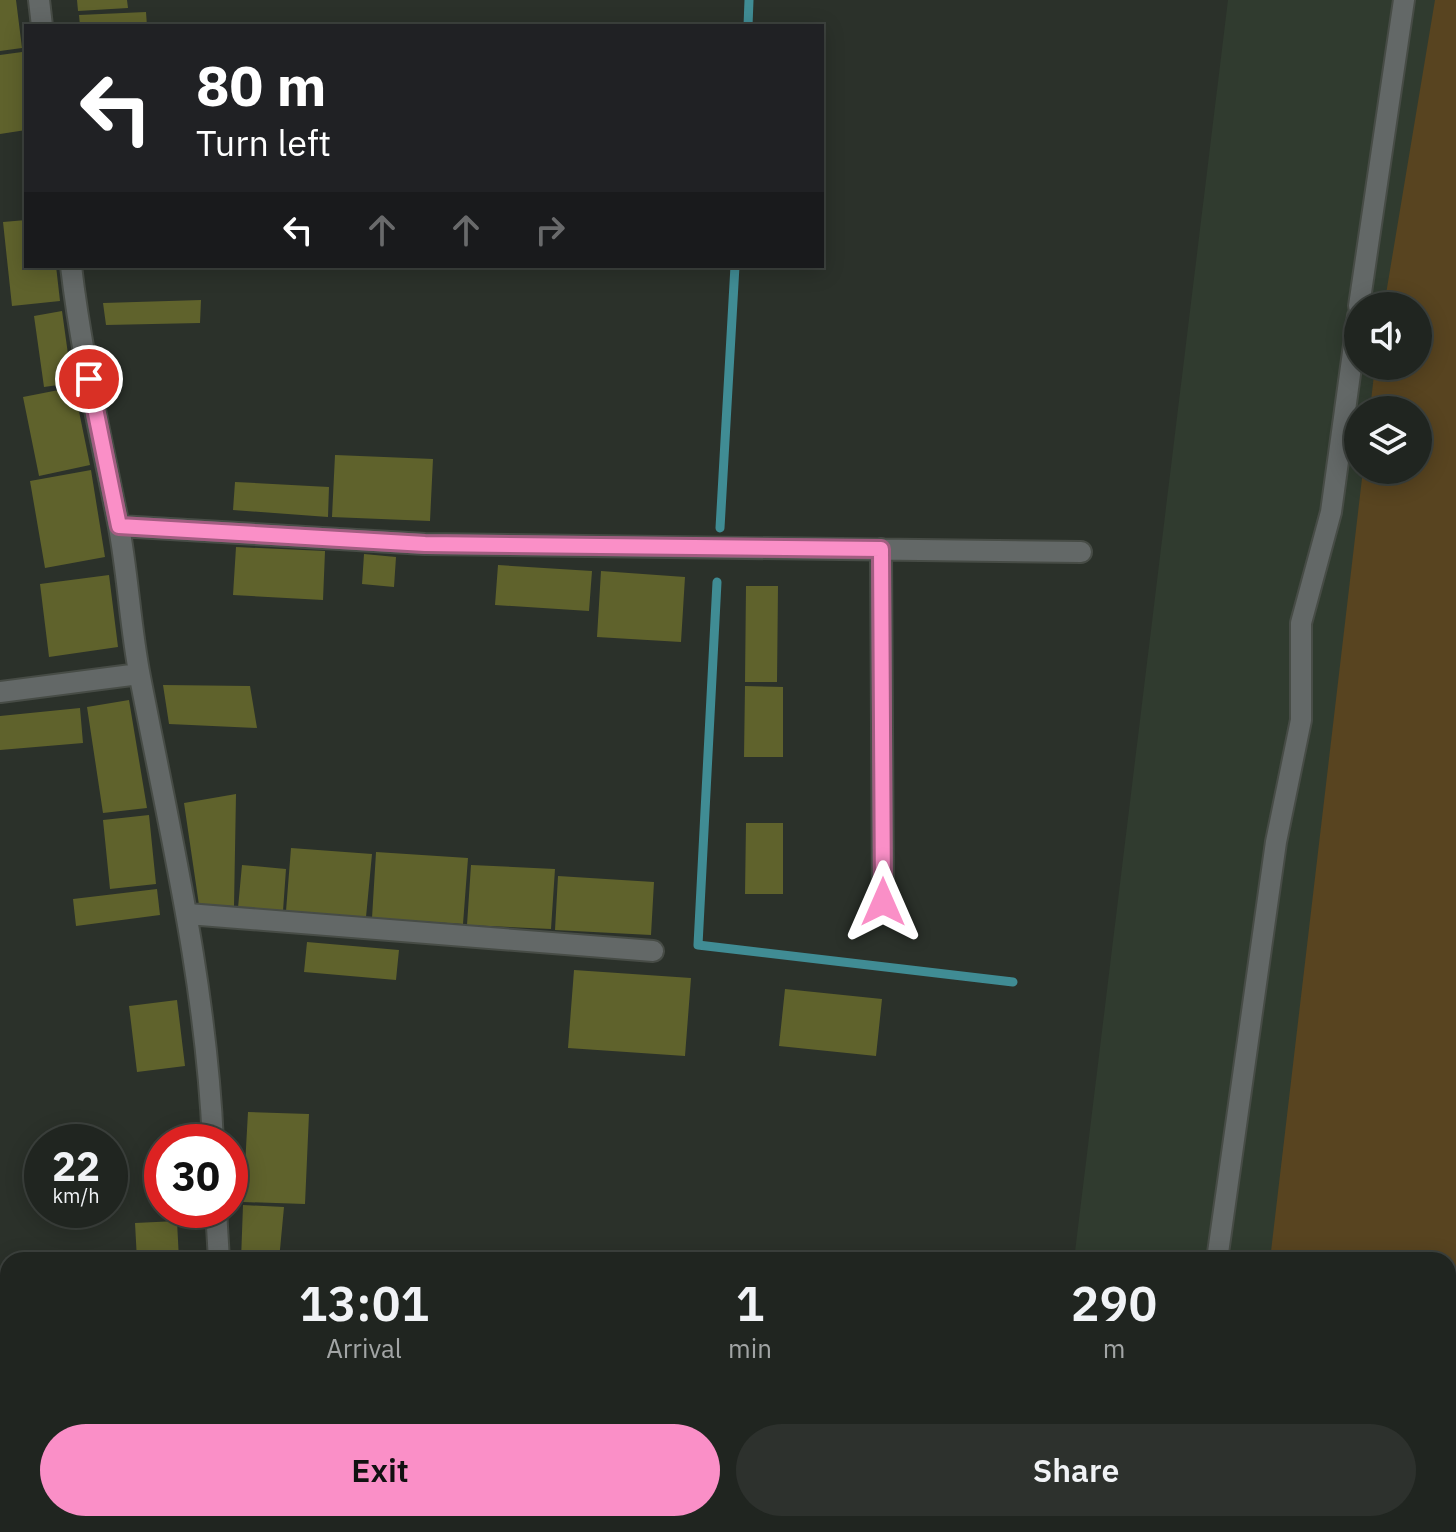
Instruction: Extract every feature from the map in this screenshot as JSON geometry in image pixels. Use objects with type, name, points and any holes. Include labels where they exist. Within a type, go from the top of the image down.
[{"type":"street","points":[[39,0],[42,24]]},
{"type":"street","points":[[1361,292],[1404,0]]},
{"type":"street","points":[[71,268],[77,319],[119,526],[139,674],[188,914],[210,1068],[212,1124]]},
{"type":"street","points":[[1218,1252],[1276,842],[1301,720],[1301,623],[1331,512],[1349,380]]},
{"type":"street","points":[[119,526],[425,544],[1081,552]]},
{"type":"street","points":[[881,549],[883,902]]},
{"type":"street","points":[[0,692],[139,674]]},
{"type":"street","points":[[188,914],[653,951]]},
{"type":"street","points":[[217,1228],[219,1252]]},
{"type":"shaded area","points":[[1228,0],[1456,0],[1456,1252],[1075,1252]]},
{"type":"shaded area","points":[[1435,0],[1456,0],[1456,1252],[1271,1252],[1361,484],[1432,484],[1432,396],[1372,396],[1373,380],[1432,380],[1432,292],[1386,292]]},
{"type":"building","points":[[0,0],[16,0],[22,48],[0,51]]},
{"type":"building","points":[[77,0],[127,0],[128,8],[78,11]]},
{"type":"building","points":[[146,12],[147,24],[80,24],[79,15]]},
{"type":"building","points":[[22,52],[24,130],[0,134],[0,55]]},
{"type":"building","points":[[24,220],[24,268],[56,268],[60,301],[12,306],[3,222]]},
{"type":"building","points":[[201,300],[200,323],[106,325],[103,303]]},
{"type":"building","points":[[62,311],[72,383],[44,387],[34,316]]},
{"type":"building","points":[[74,387],[90,465],[39,476],[23,397]]},
{"type":"building","points":[[335,455],[433,459],[430,521],[332,517]]},
{"type":"building","points":[[91,470],[105,557],[45,568],[30,481]]},
{"type":"building","points":[[235,482],[329,487],[328,517],[233,510]]},
{"type":"building","points":[[236,547],[325,551],[323,600],[233,595]]},
{"type":"building","points":[[364,554],[396,557],[394,587],[362,584]]},
{"type":"building","points":[[498,565],[592,571],[589,611],[495,605]]},
{"type":"building","points":[[601,571],[685,577],[681,642],[597,637]]},
{"type":"building","points":[[109,575],[118,647],[49,657],[40,584]]},
{"type":"building","points":[[746,586],[778,586],[777,682],[745,682]]},
{"type":"building","points":[[163,685],[250,686],[257,728],[169,724]]},
{"type":"building","points":[[745,686],[783,687],[783,757],[744,757]]},
{"type":"building","points":[[129,700],[147,808],[103,813],[87,707]]},
{"type":"building","points":[[80,708],[83,743],[0,750],[0,716]]},
{"type":"building","points":[[236,794],[234,906],[199,905],[184,803]]},
{"type":"building","points":[[149,815],[156,884],[110,889],[103,820]]},
{"type":"building","points":[[746,823],[783,823],[783,894],[745,894]]},
{"type":"building","points":[[291,848],[372,854],[366,917],[286,911]]},
{"type":"building","points":[[376,852],[468,858],[463,924],[372,918]]},
{"type":"building","points":[[242,865],[286,869],[283,911],[238,908]]},
{"type":"building","points":[[471,865],[555,869],[551,929],[467,925]]},
{"type":"building","points":[[558,876],[654,882],[651,935],[555,930]]},
{"type":"building","points":[[157,889],[160,915],[76,926],[73,899]]},
{"type":"building","points":[[307,942],[399,950],[396,980],[304,972]]},
{"type":"building","points":[[574,970],[691,978],[685,1056],[568,1048]]},
{"type":"building","points":[[785,989],[882,999],[876,1056],[779,1046]]},
{"type":"building","points":[[177,1000],[185,1066],[137,1072],[129,1006]]},
{"type":"building","points":[[248,1112],[309,1114],[305,1204],[248,1202]]},
{"type":"building","points":[[248,1205],[284,1207],[280,1252],[241,1252],[242,1228],[248,1228]]},
{"type":"building","points":[[135,1223],[144,1223],[144,1228],[177,1228],[179,1252],[137,1252]]},
{"type":"waterway","points":[[748,24],[749,0]]},
{"type":"waterway","points":[[720,528],[735,268]]},
{"type":"waterway","points":[[717,582],[698,945],[1013,982]]},
{"type":"route","points":[[89,379],[119,526],[425,544],[881,549],[883,902]]}]
